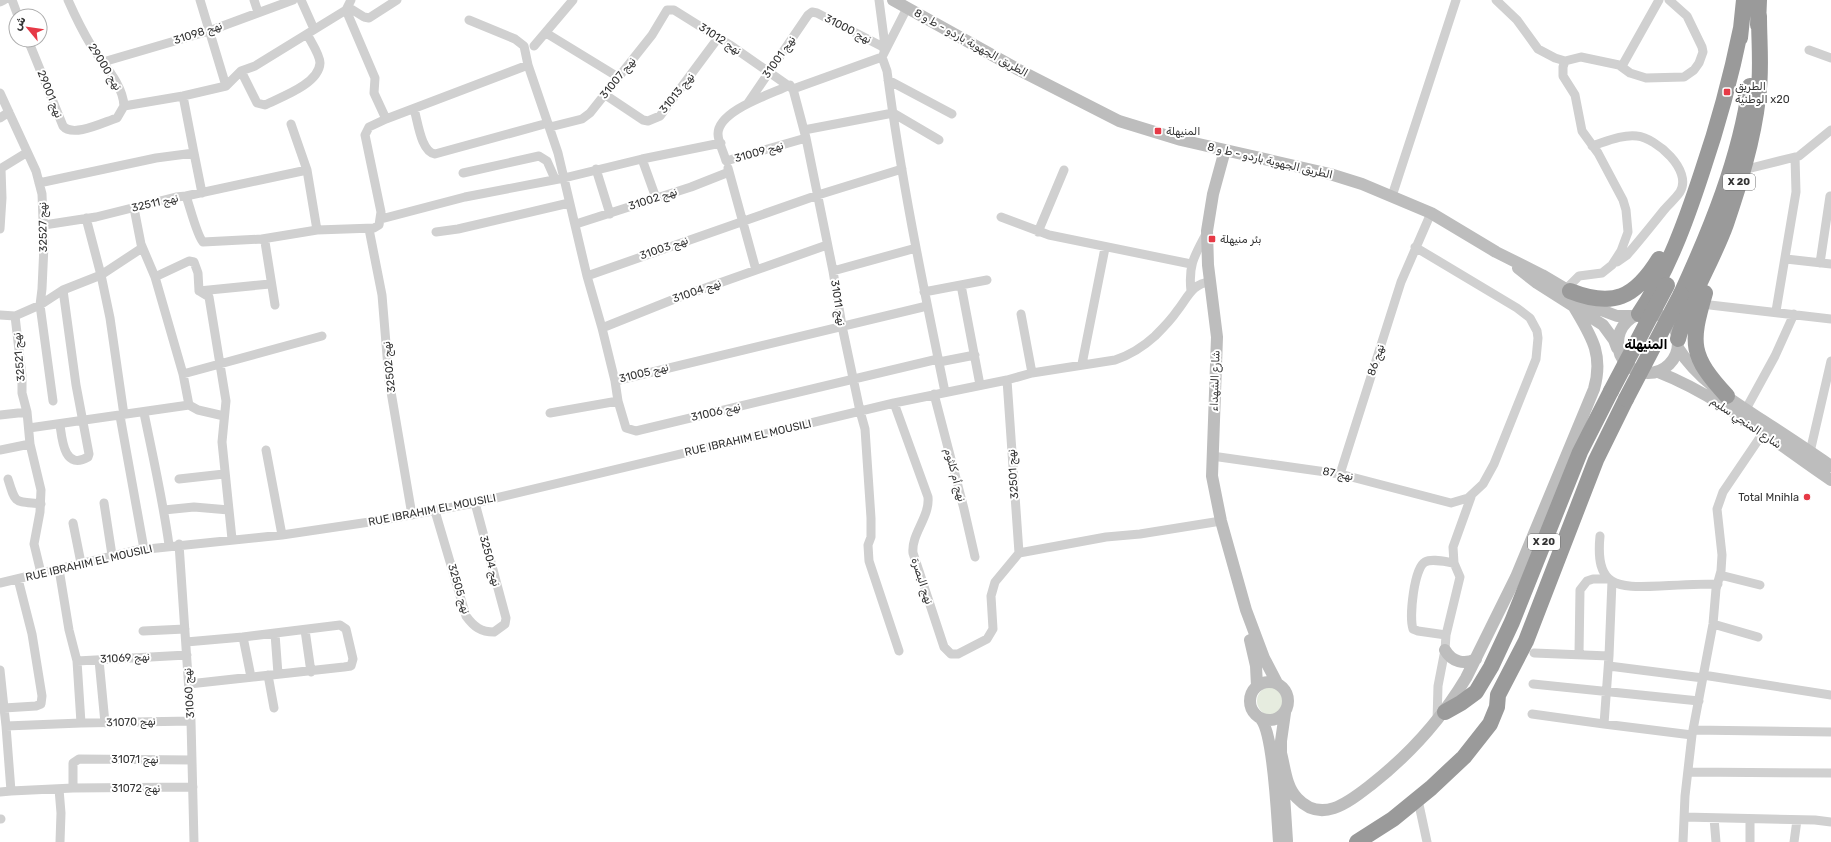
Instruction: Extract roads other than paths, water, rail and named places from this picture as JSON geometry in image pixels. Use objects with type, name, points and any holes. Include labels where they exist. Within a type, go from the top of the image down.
[{"type":"highway","name":"X 20","points":[[1441,717],[1476,692],[1491,667],[1512,622],[1580,452],[1667,285],[1701,211],[1727,129],[1744,0]]},
{"type":"highway","name":"X 20","points":[[1678,343],[1682,323],[1711,261],[1726,224],[1754,128],[1759,96],[1759,8]]},
{"type":"highway","name":"X 20","points":[[1418,800],[1456,766],[1480,739],[1493,719],[1497,707],[1498,695],[1526,641],[1596,460],[1681,294],[1700,253],[1717,210],[1741,130],[1749,90],[1759,8]]},
{"type":"highway","name":"X 20","points":[[1636,315],[1648,300],[1669,258],[1694,196],[1733,68],[1741,28]]},
{"type":"highway","points":[[1568,290],[1587,298],[1606,300],[1616,298],[1638,287],[1648,276],[1675,233],[1694,196]]},
{"type":"highway","points":[[1726,224],[1696,324],[1695,342],[1698,355],[1707,375],[1727,396]]},
{"type":"highway","points":[[1357,842],[1393,819],[1418,800]]},
{"type":"street","points":[[0,2],[4,0]]},
{"type":"street","name":"نهج 29000","points":[[68,0],[86,36],[121,94],[124,106]]},
{"type":"street","points":[[200,0],[208,31],[226,86]]},
{"type":"street","points":[[254,0],[258,12]]},
{"type":"street","name":"نهج 31098","points":[[103,62],[208,31],[292,0]]},
{"type":"street","points":[[242,71],[257,103],[260,105],[265,105],[311,81],[319,68],[320,61],[301,0]]},
{"type":"street","points":[[348,6],[364,17],[369,18],[397,0]]},
{"type":"street","points":[[534,46],[574,0]]},
{"type":"street","points":[[879,0],[883,53],[902,169],[924,292],[945,392]]},
{"type":"street","name":"الطريق الجهوية باردو - ط و 8","points":[[892,0],[1040,82],[1119,121],[1157,134],[1341,177],[1392,196],[1431,213],[1496,252],[1568,290],[1609,314],[1625,317],[1636,315]]},
{"type":"street","points":[[1392,196],[1456,0]]},
{"type":"street","points":[[1496,0],[1517,20],[1538,49],[1546,54],[1565,61],[1581,57],[1622,66],[1630,73],[1646,78],[1684,77],[1694,70],[1699,63],[1702,52],[1700,40],[1687,16],[1670,0]]},
{"type":"street","points":[[1622,66],[1659,0]]},
{"type":"street","points":[[124,106],[183,96],[226,86],[242,71],[255,66],[310,32],[348,6]]},
{"type":"street","points":[[348,6],[375,78],[374,93],[386,119]]},
{"type":"street","points":[[748,103],[883,53],[907,8]]},
{"type":"street","name":"نهج 31012","points":[[670,9],[674,10],[718,38],[792,87]]},
{"type":"street","name":"نهج 31007","points":[[414,109],[425,148],[430,153],[436,154],[550,125],[582,119],[590,113],[652,35],[667,10],[670,9]]},
{"type":"street","name":"نهج 31000","points":[[812,12],[817,13],[883,53]]},
{"type":"street","name":"نهج 31001","points":[[748,103],[808,15],[812,12]]},
{"type":"street","points":[[469,20],[515,39],[524,46],[528,65],[550,125],[559,178],[576,224],[587,276]]},
{"type":"street","points":[[546,33],[618,77]]},
{"type":"street","name":"نهج 31013","points":[[604,94],[643,120],[653,120],[660,116],[678,94],[718,38]]},
{"type":"street","name":"نهج 29001","points":[[31,48],[66,130],[72,132],[117,118],[124,106]]},
{"type":"street","points":[[1809,50],[1831,58]]},
{"type":"street","points":[[1565,61],[1563,76],[1575,95],[1582,131],[1602,160],[1626,210],[1628,232],[1621,250],[1612,265]]},
{"type":"street","points":[[274,305],[265,242],[262,239],[317,230],[369,229],[379,225],[381,212],[365,135],[369,127],[386,119],[528,65]]},
{"type":"street","points":[[888,80],[952,114]]},
{"type":"street","points":[[792,87],[805,134],[818,195]]},
{"type":"street","points":[[0,92],[9,112],[0,118]]},
{"type":"street","points":[[183,96],[202,193]]},
{"type":"street","name":"نهج 31009","points":[[748,103],[723,122],[719,130],[718,136],[726,161],[805,134],[893,113]]},
{"type":"street","name":"نهج 32527","points":[[9,112],[26,153],[36,171],[42,194],[44,225],[43,278],[40,305],[53,401]]},
{"type":"street","points":[[893,113],[939,140]]},
{"type":"street","points":[[291,124],[307,170],[317,230]]},
{"type":"street","points":[[1743,170],[1795,157],[1806,151],[1831,130]]},
{"type":"street","points":[[1568,290],[1580,276],[1602,273],[1627,255],[1681,190],[1682,174],[1677,164],[1653,142],[1636,136],[1624,137],[1592,146]]},
{"type":"street","points":[[381,219],[465,196],[559,178],[721,142]]},
{"type":"street","name":"شارع الشهداء","points":[[1225,150],[1212,194],[1207,231],[1207,260],[1217,337],[1212,456],[1214,491],[1246,610]]},
{"type":"street","points":[[0,229],[2,198],[1,169],[26,153]]},
{"type":"street","points":[[39,183],[156,158],[194,153]]},
{"type":"street","points":[[463,173],[539,156],[547,161],[559,178]]},
{"type":"street","points":[[1776,311],[1786,260],[1796,185],[1795,157]]},
{"type":"street","points":[[642,159],[656,198]]},
{"type":"street","points":[[726,161],[756,270]]},
{"type":"street","points":[[596,169],[610,214]]},
{"type":"street","name":"نهج 31003","points":[[587,276],[818,195],[902,169]]},
{"type":"street","points":[[186,196],[307,170]]},
{"type":"street","points":[[1038,232],[1064,170]]},
{"type":"street","name":"نهج 31002","points":[[576,224],[610,214],[729,172]]},
{"type":"street","name":"نهج 31011","points":[[818,195],[842,326],[865,429],[871,537],[868,545],[869,561],[899,652]]},
{"type":"street","name":"نهج 32511","points":[[44,225],[86,218],[186,196],[195,221],[198,236],[203,242],[262,239]]},
{"type":"street","points":[[1820,263],[1829,212],[1830,196]]},
{"type":"street","points":[[436,232],[458,229],[569,203]]},
{"type":"street","points":[[134,208],[142,248],[155,277],[189,405]]},
{"type":"street","name":"نهج 86","points":[[1340,474],[1401,282],[1431,213]]},
{"type":"street","points":[[1001,217],[1038,232],[1105,248],[1191,264]]},
{"type":"street","points":[[86,218],[101,275],[110,318],[122,416],[144,549]]},
{"type":"street","name":"نهج 32502","points":[[369,229],[382,295],[389,380],[412,515]]},
{"type":"street","points":[[1207,231],[1191,264],[1191,291],[1204,283],[1210,282]]},
{"type":"street","name":"نهج 31004","points":[[602,328],[624,318],[827,245]]},
{"type":"street","points":[[1415,247],[1517,308],[1530,318],[1537,331],[1538,347],[1530,375],[1494,464],[1483,484],[1467,499],[1453,547],[1454,563],[1460,577],[1446,635],[1445,650],[1438,686],[1441,717]]},
{"type":"street","points":[[15,316],[40,305],[63,290],[101,275],[142,248]]},
{"type":"street","points":[[833,271],[916,248]]},
{"type":"street","points":[[1082,364],[1105,248]]},
{"type":"street","name":"الطريق الجهوية باردو - ط و 8","points":[[1496,252],[1537,283],[1603,325],[1618,348]]},
{"type":"street","points":[[1786,260],[1831,264]]},
{"type":"street","points":[[155,277],[189,261],[194,262],[198,273],[199,291]]},
{"type":"street","name":"نهج 31005","points":[[587,276],[602,328],[615,382],[927,306]]},
{"type":"street","points":[[924,292],[987,280]]},
{"type":"street","points":[[199,291],[270,284]]},
{"type":"street","points":[[961,285],[980,385]]},
{"type":"street","points":[[60,425],[64,451],[71,458],[84,459],[89,454],[82,421],[63,290]]},
{"type":"street","points":[[199,291],[209,297],[226,401],[222,442],[224,474],[232,539]]},
{"type":"street","name":"RUE IBRAHIM EL MOUSILI","points":[[1,583],[112,555],[144,549],[169,545],[282,535],[412,515],[475,503],[934,394],[1007,380],[1032,373],[1115,360],[1127,356],[1155,336],[1178,311],[1191,291]]},
{"type":"street","points":[[1710,305],[1776,311],[1831,319]]},
{"type":"street","name":"X 20","points":[[1281,753],[1289,785],[1297,799],[1311,808],[1319,810],[1332,809],[1353,798],[1389,770],[1411,750],[1441,717],[1466,678],[1516,576],[1589,404],[1597,378],[1597,356],[1595,344],[1574,307]]},
{"type":"street","points":[[1652,313],[1671,323],[1678,343],[1671,363],[1658,372],[1642,373],[1632,370],[1624,363],[1618,348],[1618,338],[1626,322],[1636,315],[1652,313]]},
{"type":"street","points":[[1021,314],[1032,373]]},
{"type":"street","points":[[1746,409],[1775,356],[1794,314]]},
{"type":"street","name":"نهج 32521","points":[[0,315],[15,316],[22,392],[30,428],[30,444],[41,490],[41,504],[34,544],[41,574]]},
{"type":"street","points":[[182,374],[220,365],[322,336]]},
{"type":"street","name":"شارع المنجي سليم","points":[[1678,343],[1686,361],[1698,374],[1727,396],[1831,466]]},
{"type":"street","name":"نهج 31006","points":[[615,382],[618,401],[625,426],[628,430],[636,431],[853,378],[938,360],[975,355]]},
{"type":"street","points":[[1810,452],[1831,362]]},
{"type":"street","name":"شارع المنجي سليم","points":[[1658,372],[1691,387],[1763,433],[1831,480]]},
{"type":"street","name":"نهج 32501","points":[[1007,380],[1019,553]]},
{"type":"street","name":"نهج أم كلثوم","points":[[934,394],[975,557]]},
{"type":"street","points":[[550,413],[618,401]]},
{"type":"street","name":"نهج البصرة","points":[[894,403],[928,497],[927,508],[912,549],[944,647],[951,654],[958,654],[987,639],[993,629],[991,596],[995,582],[1019,553]]},
{"type":"street","points":[[30,428],[144,413],[189,405],[198,410],[224,416]]},
{"type":"street","points":[[0,415],[27,412]]},
{"type":"street","points":[[144,413],[156,480],[164,510],[169,545]]},
{"type":"street","points":[[1683,842],[1688,772],[1693,732],[1713,624],[1722,563],[1717,509],[1719,500],[1763,433]]},
{"type":"street","points":[[0,450],[30,444]]},
{"type":"street","points":[[266,450],[282,535]]},
{"type":"street","name":"نهج 87","points":[[1212,456],[1340,474],[1445,502],[1451,503],[1467,499]]},
{"type":"street","points":[[180,479],[224,474]]},
{"type":"street","points":[[8,479],[14,498],[18,501],[41,504]]},
{"type":"street","points":[[104,503],[112,555]]},
{"type":"street","name":"نهج 32504","points":[[475,503],[506,618]]},
{"type":"street","points":[[164,510],[194,507],[229,510]]},
{"type":"street","name":"نهج 32505","points":[[435,510],[466,616],[479,630],[486,632],[494,632],[500,629],[505,624],[506,618]]},
{"type":"street","points":[[1019,553],[1106,537],[1140,534],[1221,521]]},
{"type":"street","points":[[73,523],[80,564]]},
{"type":"street","points":[[1600,536],[1598,555],[1599,563],[1610,580],[1609,661],[1604,724]]},
{"type":"street","name":"نهج 31060","points":[[179,544],[191,720],[194,842]]},
{"type":"street","points":[[1446,635],[1413,629],[1411,613],[1417,578],[1422,565],[1429,561],[1454,563]]},
{"type":"street","points":[[60,568],[70,630],[77,661],[81,723]]},
{"type":"street","points":[[0,573],[1,583]]},
{"type":"street","points":[[2,708],[36,706],[42,702],[32,634],[18,579]]},
{"type":"street","points":[[1579,654],[1580,590],[1588,581],[1593,579],[1610,580],[1619,585],[1634,588],[1719,579],[1760,585]]},
{"type":"street","points":[[1246,610],[1264,658],[1277,683]]},
{"type":"street","points":[[1246,610],[1244,617],[1254,658],[1257,686]]},
{"type":"street","points":[[1713,624],[1758,637]]},
{"type":"street","points":[[186,642],[343,626],[349,638],[353,659],[351,666],[310,672],[189,684]]},
{"type":"street","points":[[143,631],[185,629]]},
{"type":"street","points":[[305,630],[310,672]]},
{"type":"street","points":[[275,634],[278,674]]},
{"type":"street","points":[[243,637],[251,677]]},
{"type":"street","points":[[1445,650],[1456,661],[1466,662],[1476,659]]},
{"type":"street","points":[[1534,653],[1579,654],[1609,661],[1831,695]]},
{"type":"street","name":"نهج 31069","points":[[77,661],[187,655]]},
{"type":"street","points":[[98,660],[105,723]]},
{"type":"street","points":[[0,670],[2,708],[6,726],[10,791]]},
{"type":"street","points":[[268,675],[274,708]]},
{"type":"street","points":[[1267,682],[1277,683],[1282,686],[1288,696],[1288,708],[1285,713],[1280,741],[1283,842],[1269,741],[1265,724],[1252,710],[1250,704],[1250,697],[1257,686],[1267,682]]},
{"type":"street","points":[[1533,684],[1699,701]]},
{"type":"street","points":[[1261,719],[1274,720],[1285,713]]},
{"type":"street","points":[[1532,714],[1604,724],[1693,732],[1831,732]]},
{"type":"street","name":"نهج 31070","points":[[6,726],[191,720]]},
{"type":"street","name":"نهج 31071","points":[[76,788],[72,763],[79,760],[192,760]]},
{"type":"street","points":[[1688,772],[1831,773]]},
{"type":"street","name":"نهج 31072","points":[[0,792],[59,788],[193,787]]},
{"type":"street","points":[[59,788],[61,813],[60,842]]},
{"type":"street","points":[[1418,800],[1427,842]]},
{"type":"street","points":[[1684,817],[1815,820],[1831,822]]},
{"type":"street","points":[[1714,818],[1716,842]]},
{"type":"street","points":[[1750,819],[1750,842]]},
{"type":"street","points":[[1794,842],[1797,820]]},
{"type":"place","name":"الطريق الوطنية x20","points":[[1727,92]]},
{"type":"place","name":"المنيهلة","points":[[1158,131]]},
{"type":"place","name":"بئر منيهلة","points":[[1212,239]]},
{"type":"place","name":"Total Mnihla","points":[[1807,497]]},
{"type":"district","name":"المنيهلة","points":[[1646,344]]}]
